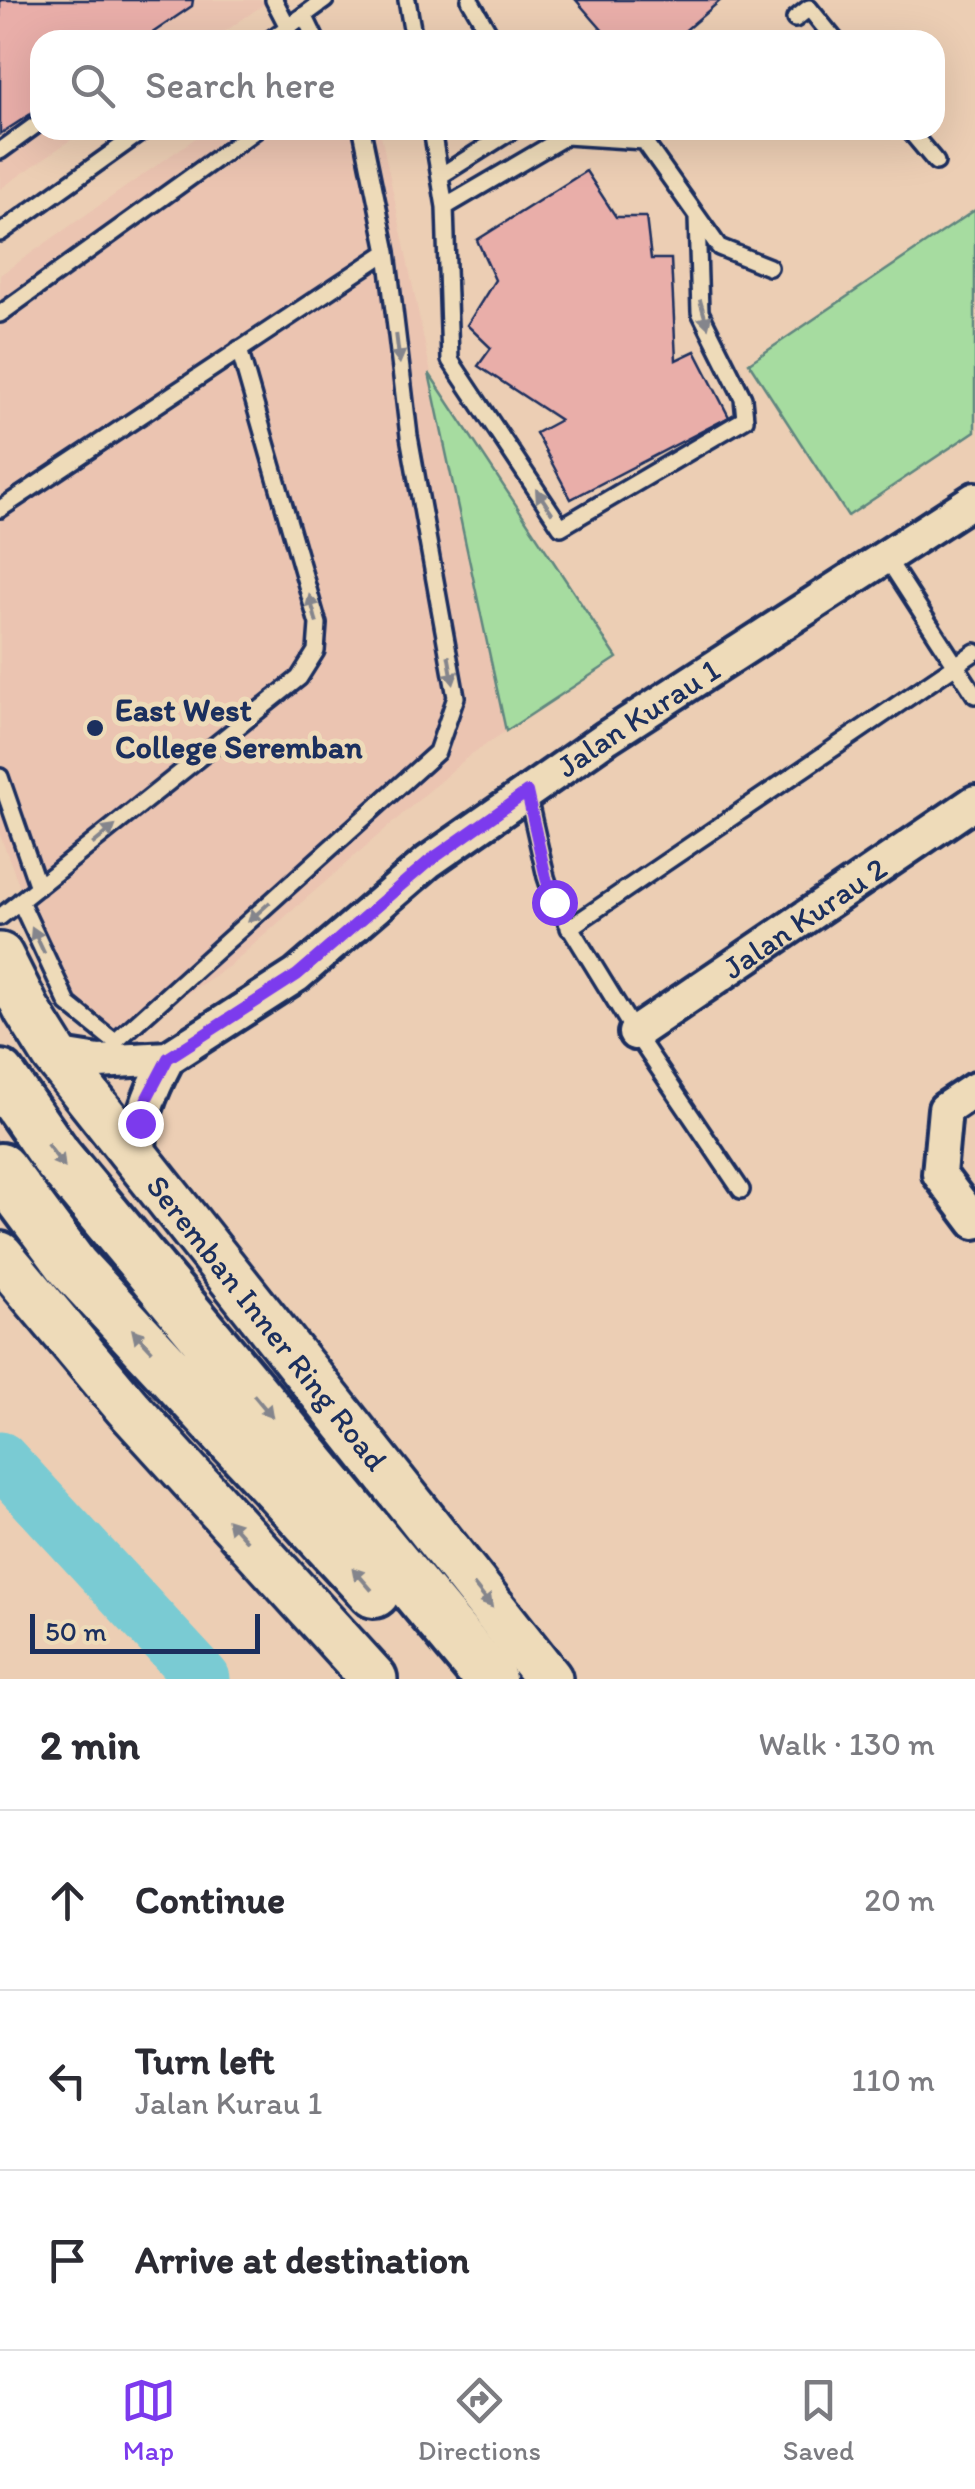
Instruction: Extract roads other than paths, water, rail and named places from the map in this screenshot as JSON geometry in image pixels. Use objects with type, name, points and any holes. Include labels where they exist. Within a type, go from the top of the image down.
[{"type":"main road","name":"Seremban Inner Ring Road","points":[[0,956],[26,1010],[55,1055],[549,1679]]},
{"type":"main road","points":[[0,1076],[57,1158],[490,1679]]},
{"type":"main road","points":[[0,1169],[73,1267],[330,1541],[448,1679]]},
{"type":"main road","points":[[0,1255],[127,1407],[374,1679]]},
{"type":"street","name":"Jalan Kurau 1","points":[[55,1055],[99,1062],[168,1058],[297,975],[428,862],[607,736],[975,499]]},
{"type":"street","name":"Jalan Kurau 2","points":[[635,1033],[975,802]]},
{"type":"street","points":[[139,1164],[140,1123],[147,1098],[168,1058]]},
{"type":"street","points":[[975,1089],[945,1109],[939,1174],[975,1222]]},
{"type":"lane","points":[[274,0],[288,27]]},
{"type":"lane","points":[[284,30],[325,0]]},
{"type":"lane","points":[[406,0],[412,30]]},
{"type":"lane","points":[[470,0],[487,30]]},
{"type":"lane","points":[[795,19],[809,8],[827,30]]},
{"type":"lane","points":[[304,15],[311,30]]},
{"type":"lane","points":[[0,151],[30,129]]},
{"type":"lane","points":[[0,233],[130,140]]},
{"type":"lane","points":[[0,314],[242,140]]},
{"type":"lane","points":[[20,902],[68,1004],[115,1042],[437,752],[456,697],[408,436],[386,252],[364,140]]},
{"type":"lane","points":[[434,140],[445,207],[450,360],[561,527],[746,419],[743,398],[700,312],[697,217]]},
{"type":"lane","points":[[440,176],[498,140]]},
{"type":"lane","points":[[445,207],[553,140]]},
{"type":"lane","points":[[634,140],[644,141],[719,247],[768,267]]},
{"type":"lane","points":[[917,140],[936,162]]},
{"type":"lane","points":[[0,509],[386,252]]},
{"type":"lane","points":[[0,917],[299,678],[316,651],[318,624],[238,350]]},
{"type":"lane","points":[[886,557],[975,695]]},
{"type":"lane","points":[[569,928],[975,652]]},
{"type":"lane","points":[[0,777],[38,887]]},
{"type":"lane","points":[[527,792],[546,878],[569,928],[741,1190]]},
{"type":"waterway","points":[[0,1459],[203,1679]]},
{"type":"place","name":"East West College Seremban","points":[[95,728]]}]
